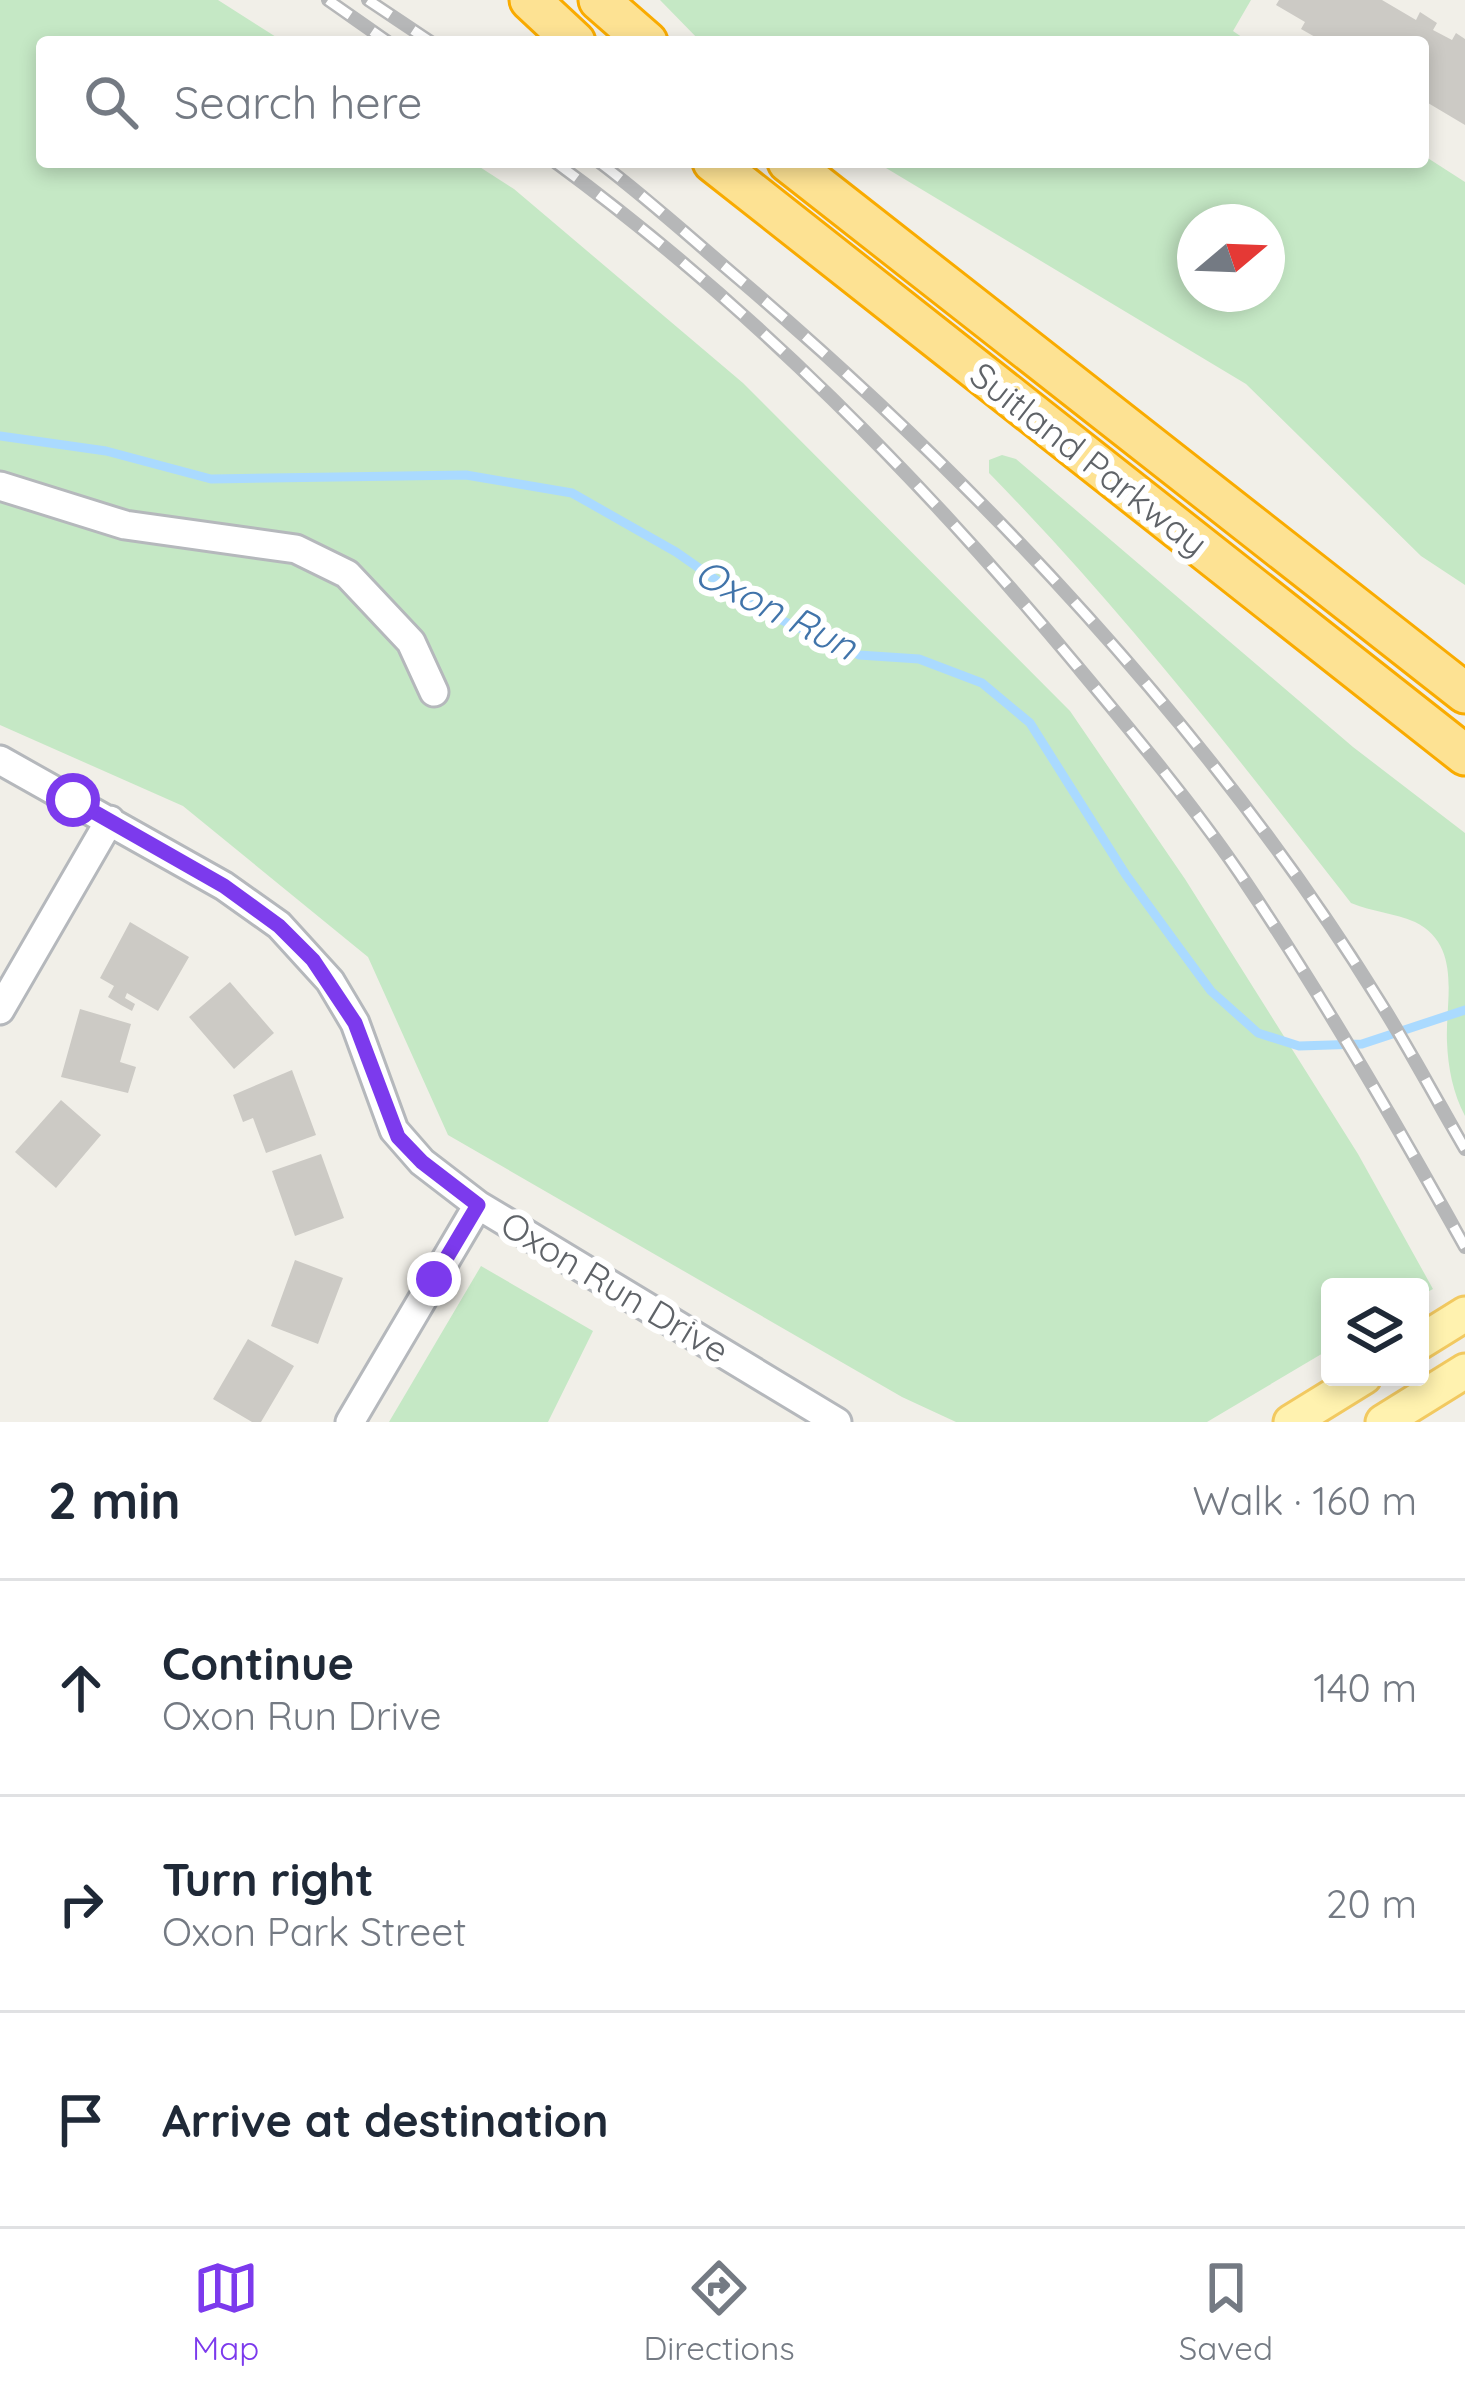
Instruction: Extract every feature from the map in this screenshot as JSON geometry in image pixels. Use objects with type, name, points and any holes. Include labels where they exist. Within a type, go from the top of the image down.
[{"type":"highway","points":[[530,0],[569,36]]},
{"type":"highway","points":[[599,0],[639,36]]},
{"type":"highway","name":"Suitland Parkway","points":[[721,168],[1465,755]]},
{"type":"highway","name":"Suitland Parkway","points":[[796,168],[1465,694]]},
{"type":"main road","points":[[1429,1336],[1465,1314]]},
{"type":"main road","points":[[1382,1422],[1465,1372]]},
{"type":"main road","points":[[1292,1422],[1350,1386]]},
{"type":"street","points":[[0,486],[125,525],[296,549],[347,574],[411,642],[434,692]]},
{"type":"street","name":"Oxon Run Drive","points":[[0,760],[224,886],[279,926],[313,960],[355,1023],[398,1137],[422,1162],[478,1205],[837,1422]]},
{"type":"street","points":[[0,1010],[110,820]]},
{"type":"street","points":[[350,1422],[478,1205]]},
{"type":"green space","points":[[0,0],[218,0],[275,36],[36,36],[36,168],[481,168],[514,189],[743,383],[1070,711],[1185,879],[1358,1154],[1427,1278],[1321,1278],[1321,1354],[1207,1422],[956,1422],[902,1397],[448,1135],[368,957],[183,806],[0,725]]},
{"type":"green space","points":[[660,0],[1251,0],[1233,31],[1240,36],[695,36]]},
{"type":"green space","points":[[1429,159],[1465,182],[1465,585],[1421,556],[1246,384],[886,168],[1429,168]]},
{"type":"green space","points":[[1002,455],[1016,459],[1353,747],[1465,833],[1465,1116],[1449,1061],[1448,976],[1440,945],[1415,922],[1351,903],[1131,629],[989,473],[989,460]]},
{"type":"green space","points":[[481,1266],[593,1331],[548,1422],[389,1422]]},
{"type":"building","points":[[1279,0],[1382,0],[1416,20],[1420,12],[1437,23],[1433,30],[1452,40],[1456,33],[1465,39],[1465,125],[1429,104],[1429,36],[1313,36],[1301,29],[1305,22],[1276,5]]},
{"type":"building","points":[[130,922],[189,957],[158,1011],[127,993],[125,998],[135,1004],[132,1011],[121,1005],[108,997],[114,986],[100,978]]},
{"type":"building","points":[[230,982],[274,1033],[234,1069],[189,1017]]},
{"type":"building","points":[[80,1009],[131,1024],[120,1062],[136,1067],[128,1093],[61,1077]]},
{"type":"building","points":[[292,1070],[316,1135],[266,1153],[253,1118],[243,1122],[233,1095]]},
{"type":"building","points":[[61,1100],[101,1135],[56,1188],[15,1152]]},
{"type":"building","points":[[321,1154],[344,1218],[295,1236],[272,1171]]},
{"type":"building","points":[[295,1260],[343,1278],[318,1344],[271,1326]]},
{"type":"building","points":[[248,1339],[294,1366],[261,1422],[252,1422],[213,1399]]},
{"type":"waterway","name":"Oxon Run","points":[[0,436],[106,451],[211,479],[466,475],[572,493],[676,552],[759,610],[859,655],[919,659],[982,683],[1030,723],[1126,875],[1180,949],[1211,991],[1258,1033],[1299,1046],[1362,1044],[1465,1010]]},
{"type":"railway","points":[[328,0],[379,36]]},
{"type":"railway","points":[[368,0],[422,36]]},
{"type":"railway","points":[[563,168],[697,275],[831,398],[958,529],[1077,666],[1240,874],[1356,1058],[1465,1247]]},
{"type":"railway","points":[[606,168],[828,357],[916,439],[1086,615],[1242,802],[1313,899],[1389,1017],[1465,1149]]},
{"type":"route","points":[[73,800],[224,886],[279,926],[330,982],[355,1023],[398,1137],[478,1205],[434,1279]]}]
